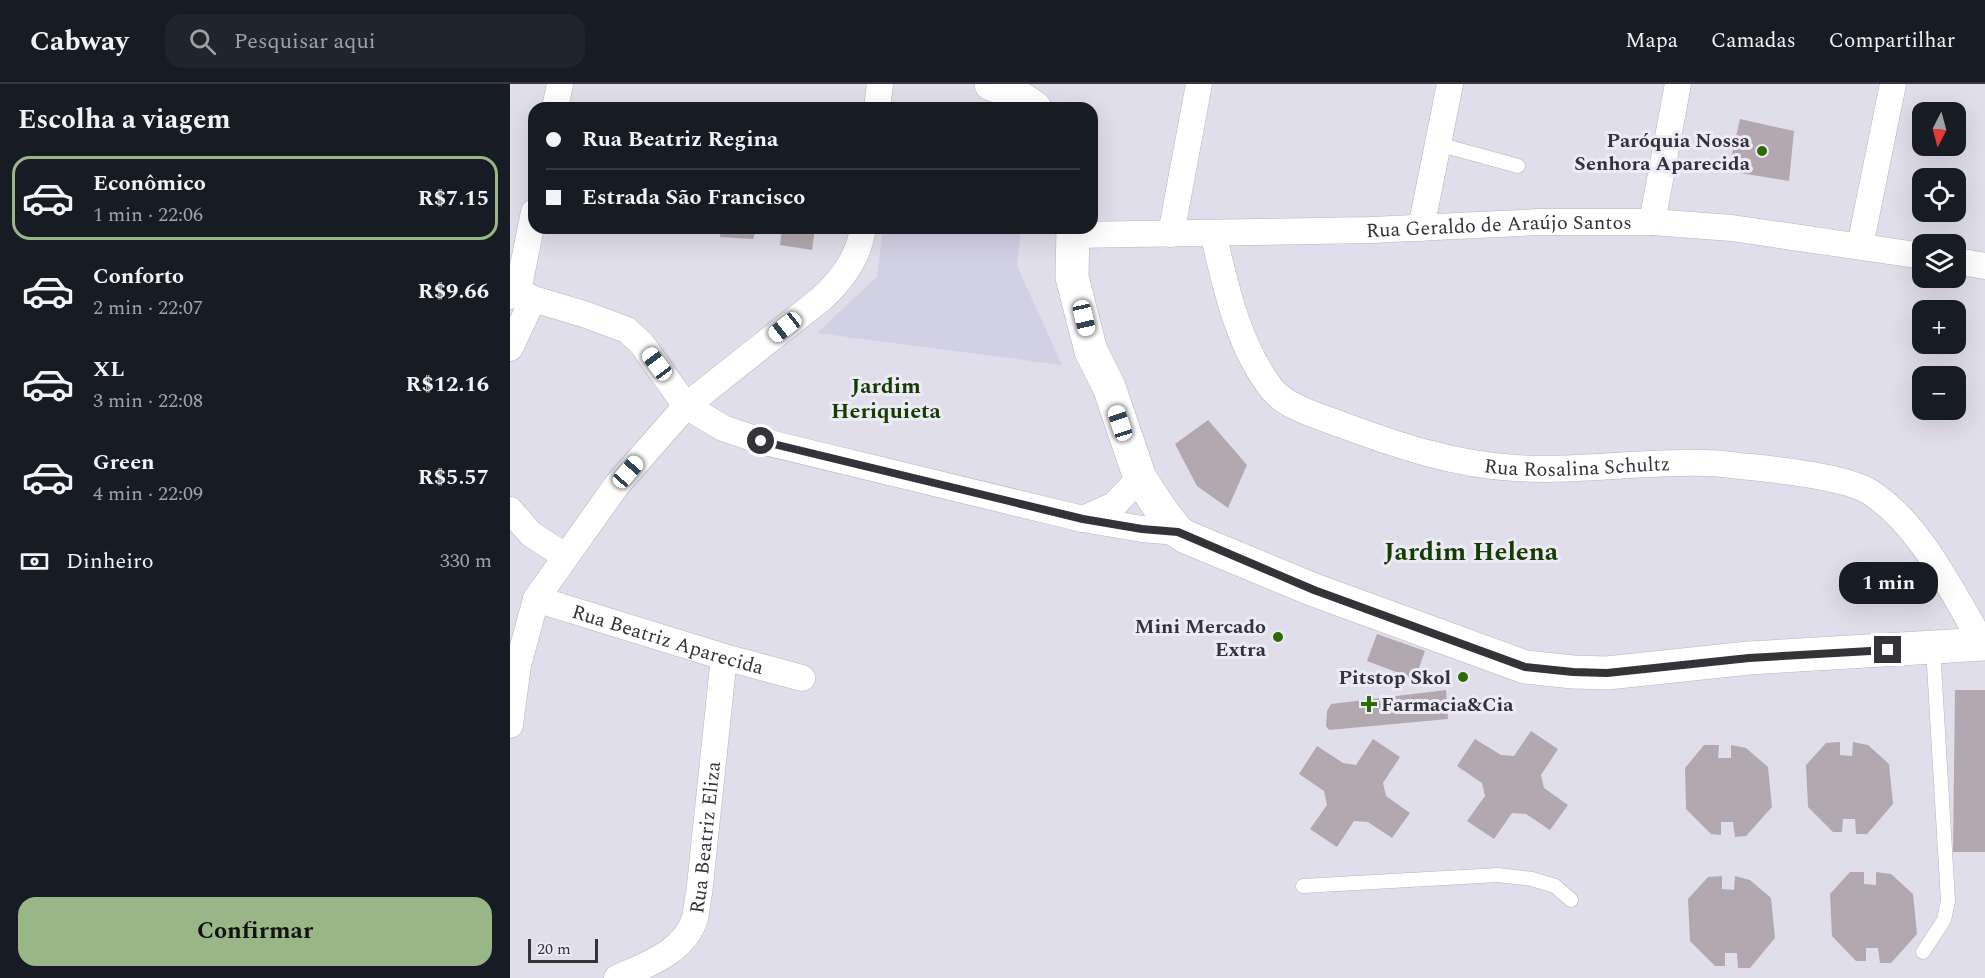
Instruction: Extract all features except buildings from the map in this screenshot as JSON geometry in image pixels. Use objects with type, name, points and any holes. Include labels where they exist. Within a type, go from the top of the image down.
[{"type":"main road","points":[[991,84],[1013,93],[1026,102]]},
{"type":"main road","points":[[1073,234],[1072,277],[1091,351],[1109,387],[1140,478],[1162,513],[1178,532],[1314,590],[1525,667],[1607,673],[1743,659],[1984,644]]},
{"type":"street","points":[[556,102],[560,84]]},
{"type":"street","points":[[878,102],[880,84]]},
{"type":"street","points":[[1171,234],[1198,84]]},
{"type":"street","points":[[1421,228],[1450,84]]},
{"type":"street","points":[[1652,222],[1678,84]]},
{"type":"street","points":[[1860,246],[1893,84]]},
{"type":"street","name":"Rua Geraldo de Araújo Santos","points":[[1098,232],[1171,234],[1421,228],[1540,222],[1652,222],[1732,228],[1912,254]]},
{"type":"street","name":"Rua Rosalina Schultz","points":[[1213,233],[1232,312],[1258,368],[1273,390],[1301,410],[1382,440],[1455,460],[1515,468],[1707,463],[1781,470],[1844,483],[1868,491],[1888,506],[1922,542],[1984,644]]},
{"type":"street","points":[[510,348],[530,234]]},
{"type":"street","points":[[510,725],[518,665],[536,599],[565,556],[616,486],[686,406],[840,282],[852,262],[862,234]]},
{"type":"street","points":[[1966,263],[1985,266]]},
{"type":"street","points":[[520,295],[584,314],[627,330],[642,344],[686,406],[723,428],[761,441],[1083,519],[1142,529],[1178,532]]},
{"type":"street","points":[[1083,519],[1114,505],[1140,478]]},
{"type":"street","points":[[510,510],[531,534],[565,556]]},
{"type":"street","name":"Rua Beatriz Aparecida","points":[[536,599],[724,657],[802,678]]},
{"type":"street","name":"Rua Beatriz Eliza","points":[[617,978],[663,957],[682,941],[694,920],[724,657]]},
{"type":"lane","points":[[1438,144],[1518,166]]},
{"type":"lane","points":[[1923,952],[1944,920],[1948,901],[1933,648]]},
{"type":"lane","points":[[1303,886],[1498,875],[1532,879],[1555,886],[1571,900]]},
{"type":"shaded area","points":[[882,234],[1020,234],[1017,266],[1062,365],[817,333],[877,277]]},
{"type":"place","name":"Paróquia Nossa Senhora Aparecida","points":[[1762,151]]},
{"type":"place","name":"Mini Mercado Extra","points":[[1278,637]]},
{"type":"place","name":"Pitstop Skol","points":[[1463,677]]},
{"type":"place","name":"Farmacia&Cia","points":[[1369,704]]},
{"type":"district","name":"Jardim Heriquieta","points":[[886,398]]},
{"type":"district","name":"Jardim Helena","points":[[1471,551]]},
{"type":"route","points":[[761,441],[1083,519],[1142,529],[1178,532],[1314,590],[1525,667],[1607,673],[1749,658],[1888,650]]}]
